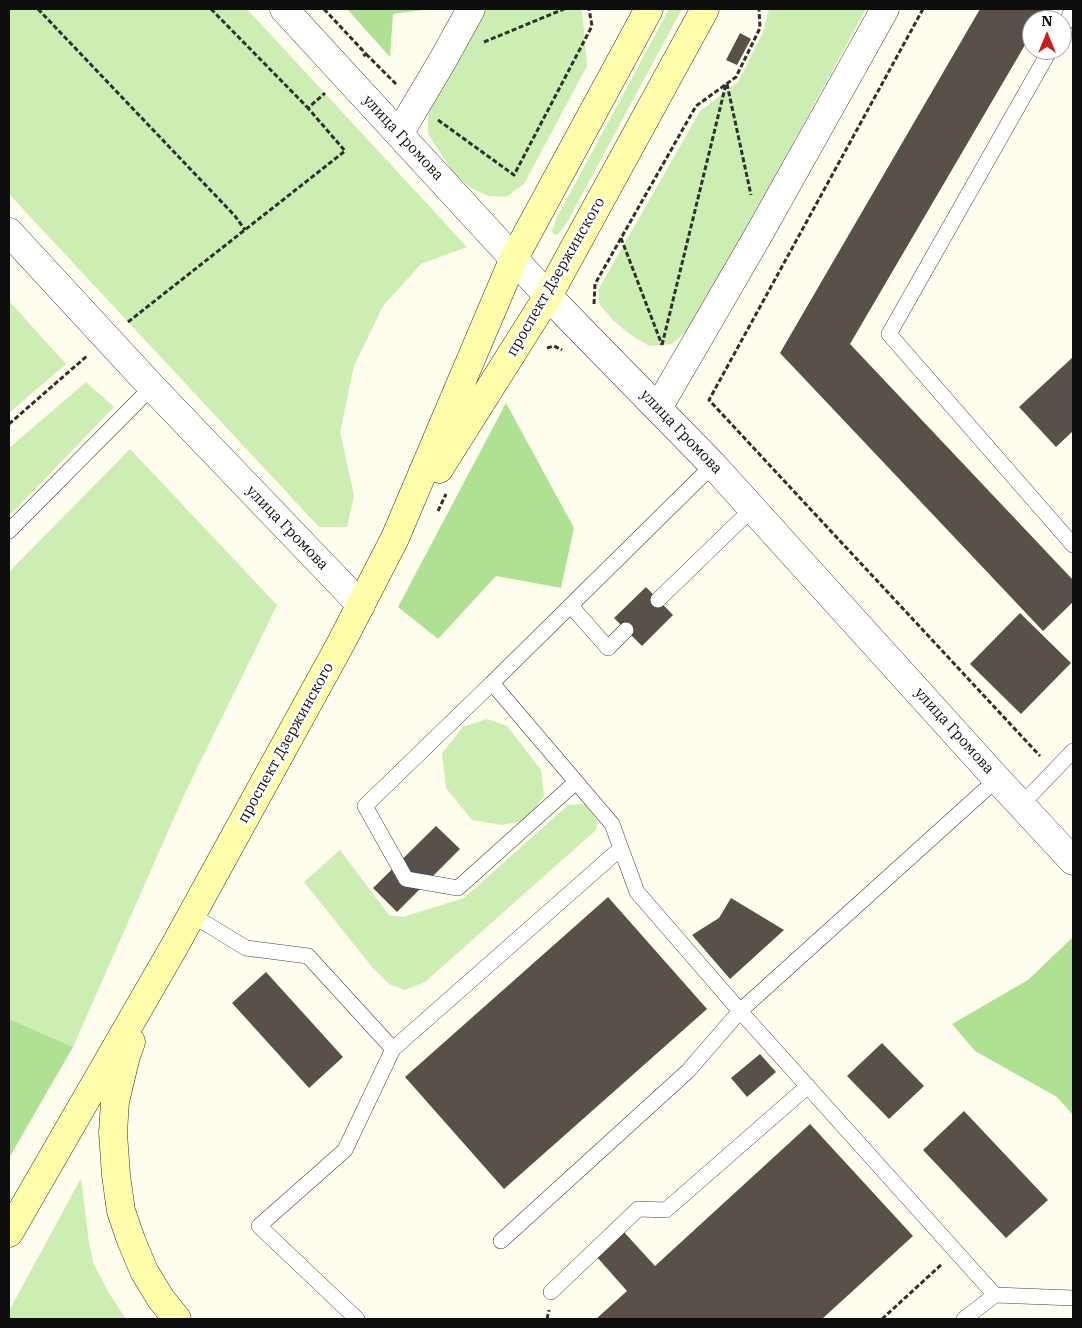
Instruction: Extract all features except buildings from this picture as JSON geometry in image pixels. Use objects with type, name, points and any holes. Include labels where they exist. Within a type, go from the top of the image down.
[{"type":"main road","name":"проспект Дзержинского","points":[[174,947],[361,605],[395,538],[514,258],[649,9]]},
{"type":"main road","name":"проспект Дзержинского","points":[[395,538],[548,296],[705,9]]},
{"type":"main road","points":[[9,1234],[174,947]]},
{"type":"main road","points":[[174,947],[147,1002],[126,1056],[115,1101],[112,1133],[121,1211],[144,1271],[161,1299],[177,1319]]},
{"type":"street","name":"улица Громова","points":[[284,9],[548,296],[753,508],[1073,861]]},
{"type":"street","points":[[399,134],[471,9]]},
{"type":"street","points":[[658,408],[759,234],[885,9]]},
{"type":"street","name":"улица Громова","points":[[9,232],[152,387],[361,605]]},
{"type":"lane","points":[[1044,60],[889,334],[1073,545]]},
{"type":"lane","points":[[9,531],[152,387]]},
{"type":"lane","points":[[576,782],[458,888],[406,878],[365,806],[713,465]]},
{"type":"lane","points":[[658,600],[753,508]]},
{"type":"lane","points":[[571,606],[608,648],[626,630]]},
{"type":"lane","points":[[492,683],[612,824],[637,892],[740,1011],[995,1295]]},
{"type":"lane","points":[[1021,805],[1073,751]]},
{"type":"lane","points":[[501,1241],[688,1071],[740,1011],[997,779]]},
{"type":"lane","points":[[357,1319],[259,1226],[345,1150],[393,1049],[620,849]]},
{"type":"lane","points":[[192,915],[246,948],[308,956],[393,1049]]},
{"type":"lane","points":[[551,1292],[638,1210],[666,1210],[808,1086]]},
{"type":"lane","points":[[964,1319],[995,1295],[1073,1298]]},
{"type":"path","points":[[38,9],[235,216],[245,230]]},
{"type":"path","points":[[9,424],[107,338],[345,151],[308,108],[211,9]]},
{"type":"path","points":[[308,108],[366,54],[324,9]]},
{"type":"path","points":[[481,43],[564,9]]},
{"type":"path","points":[[514,175],[592,26],[589,9]]},
{"type":"path","points":[[594,307],[595,284],[696,106],[736,77],[760,28],[759,9]]},
{"type":"path","points":[[923,9],[709,400],[1054,771]]},
{"type":"path","points":[[727,83],[759,234]]},
{"type":"path","points":[[621,238],[662,345],[727,83]]},
{"type":"path","points":[[882,1319],[956,1252]]},
{"type":"green space","points":[[9,9],[247,9],[467,247],[421,264],[383,306],[354,366],[340,432],[354,496],[347,527],[319,527],[9,194]]},
{"type":"green space","points":[[347,9],[430,9],[393,14],[390,57]]},
{"type":"green space","points":[[483,9],[582,9],[587,66],[524,184],[506,197],[488,196],[469,187],[452,171],[428,134],[428,114],[440,87]]},
{"type":"green space","points":[[669,9],[682,9],[565,226],[558,234],[554,235],[552,231],[556,219]]},
{"type":"green space","points":[[769,9],[866,9],[695,323],[672,344],[649,346],[628,333],[613,320],[600,305],[598,290],[700,111],[738,82],[763,32]]},
{"type":"green space","points":[[9,301],[66,364],[9,413]]},
{"type":"green space","points":[[86,382],[114,407],[9,516],[9,448]]},
{"type":"green space","points":[[506,403],[574,528],[561,588],[496,576],[438,639],[398,607]]},
{"type":"green space","points":[[130,449],[277,605],[185,793],[73,1047],[9,1019],[9,572]]},
{"type":"green space","points":[[487,719],[507,726],[541,770],[544,796],[527,820],[502,825],[472,820],[446,788],[442,753],[463,727]]},
{"type":"green space","points":[[585,804],[598,822],[596,830],[425,982],[405,990],[389,984],[372,967],[304,882],[340,850],[389,915],[403,917],[464,898],[568,805]]},
{"type":"green space","points":[[1073,937],[1073,1115],[1057,1097],[975,1051],[952,1024],[1028,980]]},
{"type":"green space","points":[[9,1019],[73,1047],[9,1158]]},
{"type":"green space","points":[[81,1178],[89,1243],[94,1265],[126,1319],[9,1319],[9,1311]]}]
